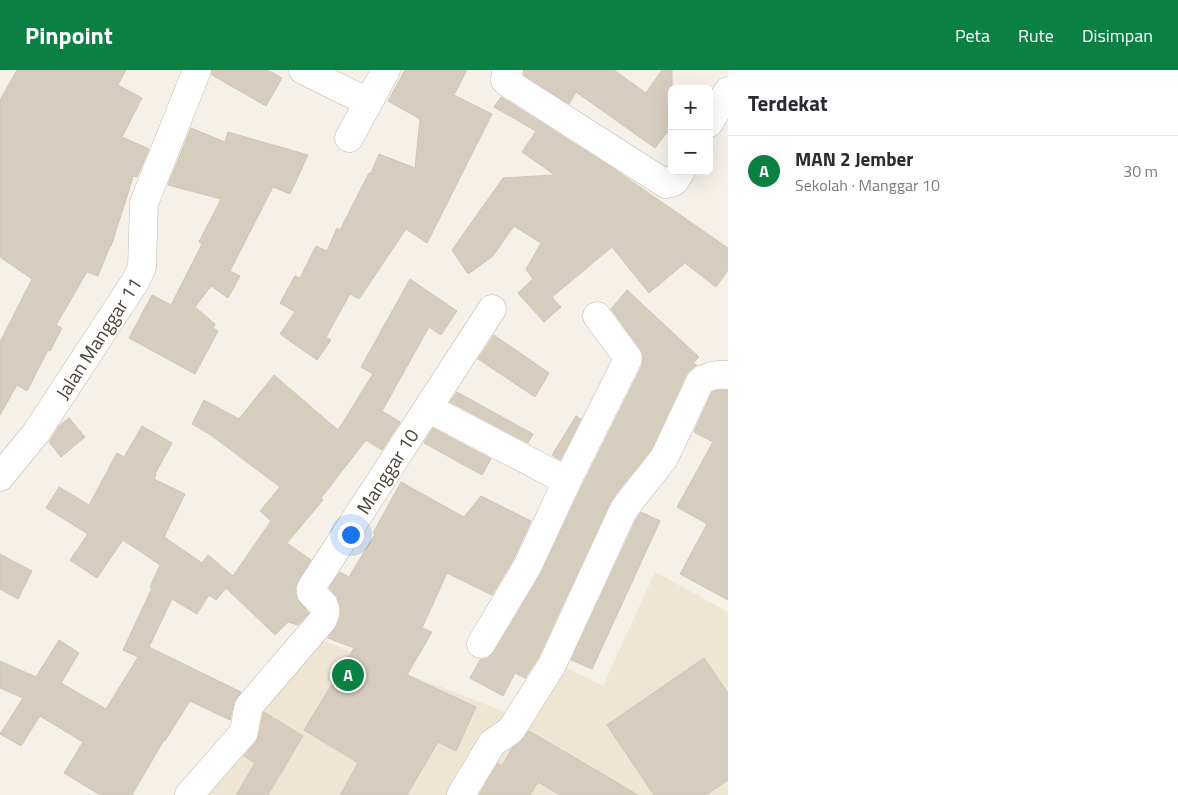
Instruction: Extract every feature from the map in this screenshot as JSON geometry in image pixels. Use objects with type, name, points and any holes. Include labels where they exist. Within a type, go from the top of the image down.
[{"type":"street","name":"Jalan Manggar 11","points":[[0,477],[36,432],[136,282],[142,267],[144,203],[196,70]]},
{"type":"street","points":[[303,70],[368,102]]},
{"type":"street","points":[[349,138],[386,70]]},
{"type":"street","points":[[505,71],[504,80],[508,83],[666,184],[672,183],[679,175]]},
{"type":"street","points":[[713,116],[728,91]]},
{"type":"street","name":"Manggar 10","points":[[189,795],[244,732],[250,705],[322,621],[326,614],[326,609],[321,601],[311,593],[312,588],[492,309]]},
{"type":"street","points":[[481,644],[527,567],[628,358],[597,316]]},
{"type":"street","points":[[461,795],[492,743],[511,730],[552,664],[622,513],[664,458],[700,382],[706,377],[718,374],[728,375]]},
{"type":"street","points":[[428,408],[567,482]]},
{"type":"shaded area","points":[[655,572],[728,612],[728,795],[191,795],[314,637],[525,720],[559,664],[603,686]]},
{"type":"building","points":[[17,70],[126,70],[118,85],[142,98],[122,137],[149,149],[137,177],[133,176],[111,246],[98,276],[87,272],[56,325],[62,328],[50,351],[48,350],[27,391],[17,385],[0,415],[0,342],[32,279],[0,257],[0,100]]},
{"type":"building","points":[[212,70],[268,70],[282,78],[266,106],[212,75]]},
{"type":"building","points":[[405,70],[467,70],[454,95],[492,114],[427,243],[406,229],[359,299],[350,294],[326,337],[331,340],[317,360],[280,334],[295,312],[280,303],[295,276],[300,278],[316,246],[327,251],[337,228],[340,230],[369,173],[371,173],[379,154],[415,168],[420,119],[388,101]]},
{"type":"building","points":[[524,70],[614,70],[646,93],[662,70],[672,70],[672,85],[668,85],[668,131],[655,148],[576,92],[569,104],[524,75]]},
{"type":"building","points":[[501,97],[611,167],[728,248],[728,270],[716,287],[685,263],[649,293],[612,247],[552,297],[561,307],[544,322],[518,293],[533,279],[526,269],[541,243],[514,226],[493,256],[468,274],[452,250],[503,178],[555,175],[522,152],[536,131],[494,107]]},
{"type":"building","points":[[191,128],[225,142],[228,132],[308,155],[290,194],[273,187],[230,271],[240,276],[228,298],[211,286],[195,307],[215,324],[213,328],[218,331],[195,374],[129,338],[152,295],[171,305],[202,244],[199,242],[221,199],[168,185]]},
{"type":"building","points":[[410,279],[457,311],[441,335],[429,327],[382,411],[400,422],[382,450],[366,440],[321,498],[323,500],[287,543],[311,560],[295,588],[297,599],[309,613],[298,625],[288,622],[275,635],[226,588],[216,600],[209,595],[197,614],[172,599],[149,647],[241,692],[234,702],[230,720],[190,701],[164,740],[132,795],[100,795],[64,773],[83,742],[40,716],[21,746],[0,734],[23,698],[0,688],[0,661],[36,677],[59,640],[79,653],[61,683],[106,709],[138,657],[123,650],[152,588],[150,587],[160,565],[123,540],[97,578],[70,560],[88,534],[46,508],[59,487],[89,505],[117,453],[124,457],[142,426],[172,443],[154,479],[185,494],[164,537],[202,563],[208,555],[233,576],[271,521],[260,511],[280,487],[211,435],[192,424],[204,400],[239,419],[274,375],[338,430],[373,374],[361,367]]},
{"type":"building","points":[[627,290],[699,357],[693,363],[697,365],[686,375],[651,450],[609,505],[538,658],[525,678],[515,673],[503,696],[470,678],[480,660],[488,658],[494,652],[540,575],[642,366],[643,356],[641,350],[611,309]]},
{"type":"building","points":[[494,335],[549,373],[535,397],[478,359]]},
{"type":"building","points":[[728,390],[728,600],[680,574],[707,524],[677,507],[713,442],[694,432],[712,392]]},
{"type":"building","points":[[457,392],[533,434],[528,443],[450,402]]},
{"type":"building","points":[[576,416],[581,419],[560,460],[552,455]]},
{"type":"building","points":[[69,418],[85,437],[61,457],[49,442],[59,426]]},
{"type":"building","points":[[433,428],[491,459],[482,475],[424,443]]},
{"type":"building","points":[[401,482],[464,517],[481,496],[531,521],[513,560],[492,595],[447,573],[422,628],[432,632],[407,675],[476,707],[456,751],[438,742],[407,795],[340,795],[358,763],[304,730],[354,648],[328,638],[336,627],[341,609],[337,597],[329,588],[340,572],[349,577],[375,534],[373,533]]},
{"type":"building","points":[[641,512],[660,521],[592,669],[571,660]]},
{"type":"building","points":[[0,554],[32,571],[18,599],[0,589]]},
{"type":"building","points":[[704,658],[728,693],[728,780],[706,795],[654,795],[607,725]]},
{"type":"building","points":[[264,712],[303,736],[268,795],[236,795],[255,763],[244,756],[256,742]]},
{"type":"building","points":[[529,731],[638,795],[560,795],[538,782],[530,795],[479,795],[498,763],[502,766],[512,748],[520,743]]},
{"type":"place","name":"MAN 2 Jember","points":[[348,675]]}]
